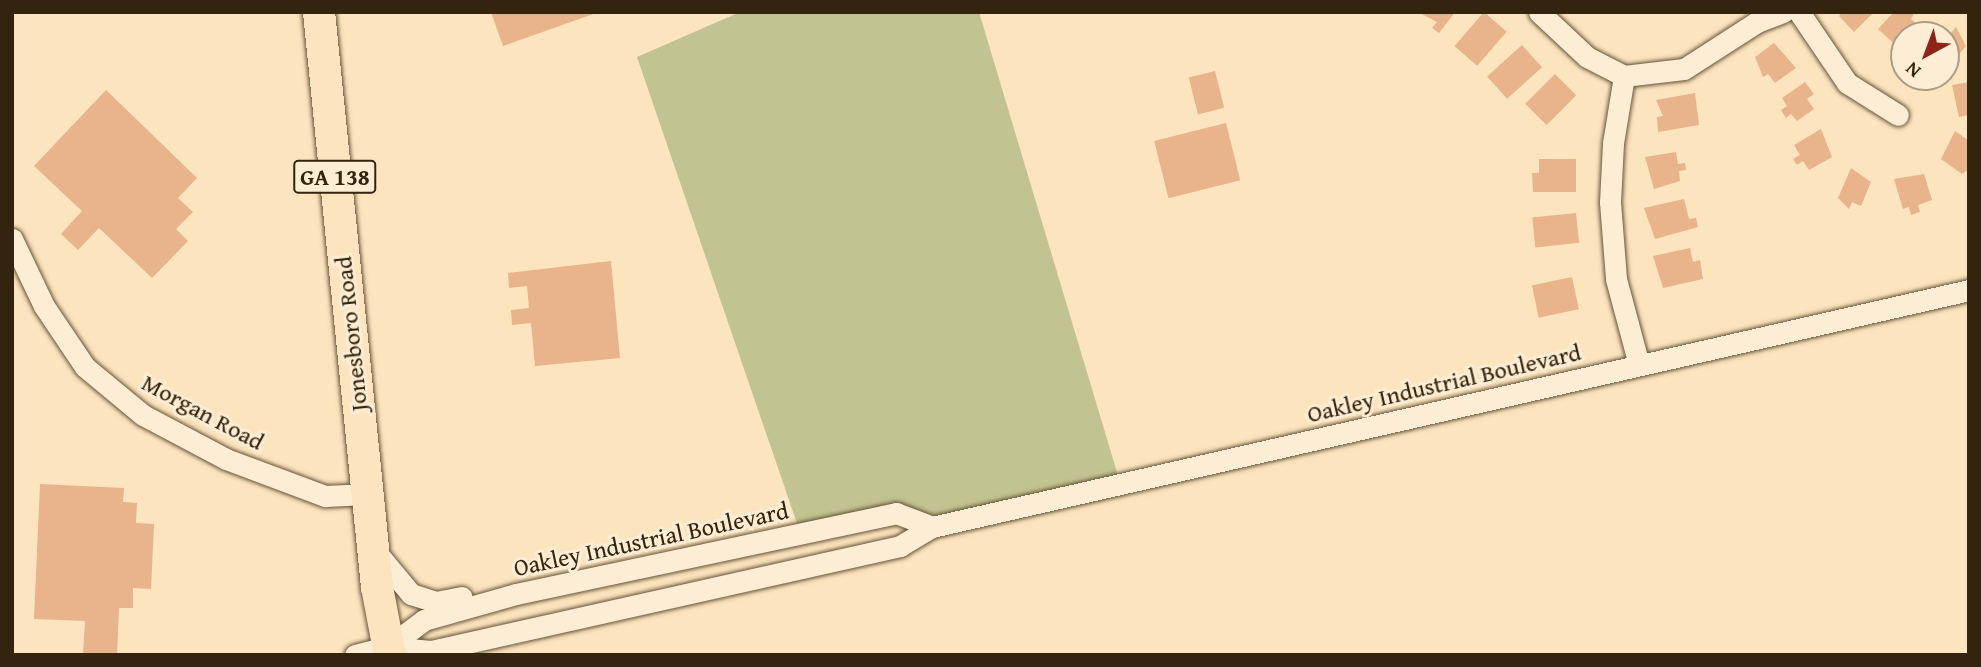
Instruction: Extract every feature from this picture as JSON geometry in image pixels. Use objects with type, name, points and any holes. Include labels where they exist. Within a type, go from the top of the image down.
[{"type":"highway","name":"Jonesboro Road","points":[[319,12],[373,546],[389,651]]},
{"type":"street","points":[[1539,12],[1587,57],[1624,76],[1684,69],[1757,22],[1783,12]]},
{"type":"street","points":[[1799,12],[1847,83],[1898,115]]},
{"type":"street","points":[[1624,76],[1613,144],[1610,202],[1616,279],[1639,365]]},
{"type":"street","name":"Morgan Road","points":[[12,239],[44,306],[85,368],[143,415],[226,459],[325,496],[368,494]]},
{"type":"street","name":"Oakley Industrial Boulevard","points":[[355,655],[389,651],[431,651],[900,546],[932,527],[1969,290]]},
{"type":"street","name":"Oakley Industrial Boulevard","points":[[389,651],[424,620],[612,574],[896,513],[932,527]]},
{"type":"street","points":[[373,546],[381,563],[411,594],[436,602],[593,565],[612,574]]},
{"type":"green space","points":[[740,12],[979,12],[1122,489],[801,535],[637,57]]},
{"type":"building","points":[[491,12],[595,12],[596,13],[503,46]]},
{"type":"building","points":[[1418,12],[1455,12],[1439,33],[1432,28],[1437,22]]},
{"type":"building","points":[[1484,12],[1507,32],[1477,66],[1454,46]]},
{"type":"building","points":[[1842,12],[1874,12],[1854,32],[1839,16]]},
{"type":"building","points":[[1894,12],[1915,12],[1911,19],[1913,21],[1890,21],[1890,40],[1878,29]]},
{"type":"building","points":[[1960,35],[1966,46],[1960,53]]},
{"type":"building","points":[[1774,43],[1796,68],[1775,83],[1768,74],[1763,77],[1755,57]]},
{"type":"building","points":[[1522,45],[1542,67],[1507,99],[1487,76]]},
{"type":"building","points":[[1215,71],[1224,108],[1198,114],[1189,78]]},
{"type":"building","points":[[1555,74],[1576,95],[1547,125],[1525,104]]},
{"type":"building","points":[[1805,82],[1814,94],[1807,99],[1814,109],[1797,121],[1791,114],[1786,118],[1781,110],[1787,106],[1782,98]]},
{"type":"building","points":[[1969,82],[1969,115],[1959,117],[1953,91],[1960,91],[1960,84]]},
{"type":"building","points":[[106,90],[197,178],[178,198],[193,212],[176,229],[188,241],[152,278],[99,228],[78,250],[61,234],[82,211],[34,166]]},
{"type":"building","points":[[1695,93],[1699,125],[1658,132],[1657,117],[1663,116],[1656,100]]},
{"type":"building","points":[[1226,123],[1240,180],[1168,198],[1154,141]]},
{"type":"building","points":[[1821,129],[1832,157],[1809,170],[1803,161],[1797,165],[1793,159],[1800,155],[1794,145]]},
{"type":"building","points":[[1955,131],[1969,141],[1969,169],[1962,174],[1941,159]]},
{"type":"building","points":[[1676,152],[1678,164],[1685,163],[1686,170],[1679,171],[1680,181],[1654,189],[1645,157]]},
{"type":"building","points":[[1539,159],[1576,159],[1576,192],[1533,192],[1532,173],[1539,173]]},
{"type":"building","points":[[1851,168],[1871,182],[1861,206],[1852,202],[1849,209],[1838,198]]},
{"type":"building","points":[[1924,174],[1932,200],[1918,205],[1920,212],[1911,215],[1909,207],[1903,209],[1894,179]]},
{"type":"building","points":[[1684,199],[1689,219],[1696,218],[1698,227],[1655,239],[1644,208]]},
{"type":"building","points":[[1576,213],[1579,243],[1535,247],[1532,218]]},
{"type":"building","points":[[1690,248],[1693,262],[1700,260],[1703,279],[1663,288],[1653,256]]},
{"type":"building","points":[[611,261],[620,358],[535,366],[531,323],[512,325],[511,310],[529,308],[527,286],[509,288],[508,273]]},
{"type":"building","points":[[1572,277],[1579,309],[1539,318],[1532,286]]},
{"type":"building","points":[[40,484],[124,488],[123,502],[137,503],[136,523],[154,524],[151,589],[133,588],[133,608],[119,608],[117,655],[83,654],[85,621],[34,619]]}]
